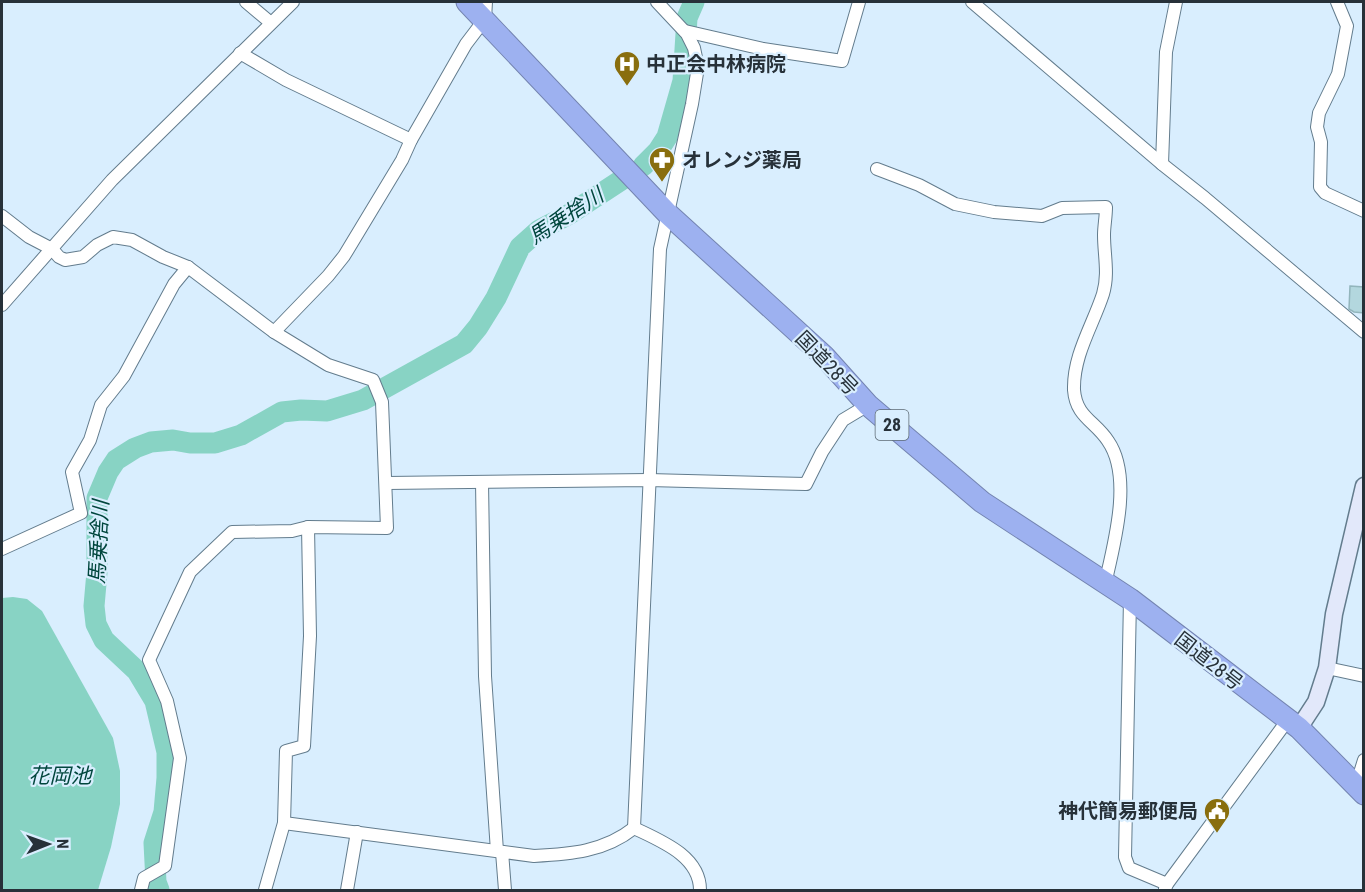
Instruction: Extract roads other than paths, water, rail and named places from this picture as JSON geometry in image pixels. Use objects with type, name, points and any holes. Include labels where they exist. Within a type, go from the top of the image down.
[{"type":"highway","name":"国道28号","points":[[467,2],[486,10],[667,213],[824,356],[868,405],[982,502],[1130,599],[1293,724],[1360,790]]},
{"type":"street","points":[[246,2],[271,23]]},
{"type":"street","points":[[2,305],[112,180],[293,2]]},
{"type":"street","points":[[634,828],[658,270],[667,213],[692,104],[698,67],[694,48],[685,31],[657,2]]},
{"type":"street","points":[[685,31],[763,49],[842,61],[859,2]]},
{"type":"street","points":[[972,2],[1364,332]]},
{"type":"street","points":[[1162,164],[1166,52],[1176,2]]},
{"type":"street","points":[[1337,2],[1347,26],[1338,74],[1319,113],[1317,127],[1321,142],[1320,188],[1325,193],[1364,211]]},
{"type":"street","points":[[274,332],[344,256],[402,160],[411,140],[486,10]]},
{"type":"street","points":[[240,53],[286,80],[411,140]]},
{"type":"street","points":[[877,170],[919,185],[955,204],[994,212],[1042,216],[1062,208],[1106,207],[1104,235],[1107,276],[1103,293],[1080,353],[1074,389],[1078,410],[1109,441],[1116,457],[1120,477],[1121,490],[1115,540],[1105,584]]},
{"type":"street","points":[[2,216],[65,260],[83,257],[97,245],[113,237],[132,240],[163,257],[188,267],[274,332],[328,365],[373,380],[382,402],[387,528],[308,527],[292,531],[232,532],[190,572],[149,660],[167,701],[180,758],[165,866],[144,878],[141,891]]},
{"type":"street","points":[[2,549],[81,513],[72,472],[90,440],[101,405],[124,375],[174,284],[188,267]]},
{"type":"street","points":[[387,483],[649,480],[806,483],[822,452],[843,420],[868,405]]},
{"type":"street","points":[[482,482],[485,676],[499,852],[505,891]]},
{"type":"street","points":[[1130,599],[1125,857],[1128,868],[1166,887],[1293,724],[1316,702],[1327,668],[1334,614],[1361,510],[1364,486]]},
{"type":"street","points":[[265,891],[284,823],[286,751],[304,746],[310,636],[308,527]]},
{"type":"street","points":[[1327,668],[1364,676]]},
{"type":"street","points":[[1360,790],[1364,760]]},
{"type":"street","points":[[284,823],[534,856],[573,854],[605,844],[634,828]]},
{"type":"street","points":[[634,828],[683,855],[696,869],[700,891]]},
{"type":"street","points":[[347,891],[357,832]]},
{"type":"water","name":"花岡池","points":[[2,598],[27,599],[42,611],[113,738],[120,771],[120,804],[111,847],[98,890],[2,890]]},
{"type":"waterway","name":"馬乗捨川","points":[[643,166],[658,151],[667,137],[683,81],[687,18],[694,2]]},
{"type":"waterway","name":"馬乗捨川","points":[[159,890],[156,882],[154,843],[164,812],[167,752],[155,701],[137,671],[104,640],[96,624],[94,606],[97,572],[97,498],[108,472],[116,460],[135,448],[151,442],[173,440],[215,443],[241,435],[282,412],[327,411],[363,400],[464,344],[496,298],[520,247],[539,230],[568,215],[623,179]]},
{"type":"place","name":"中正会中林病院","points":[[627,87]]},
{"type":"place","name":"オレンジ薬局","points":[[662,183]]},
{"type":"place","name":"神代簡易郵便局","points":[[1217,834]]}]
